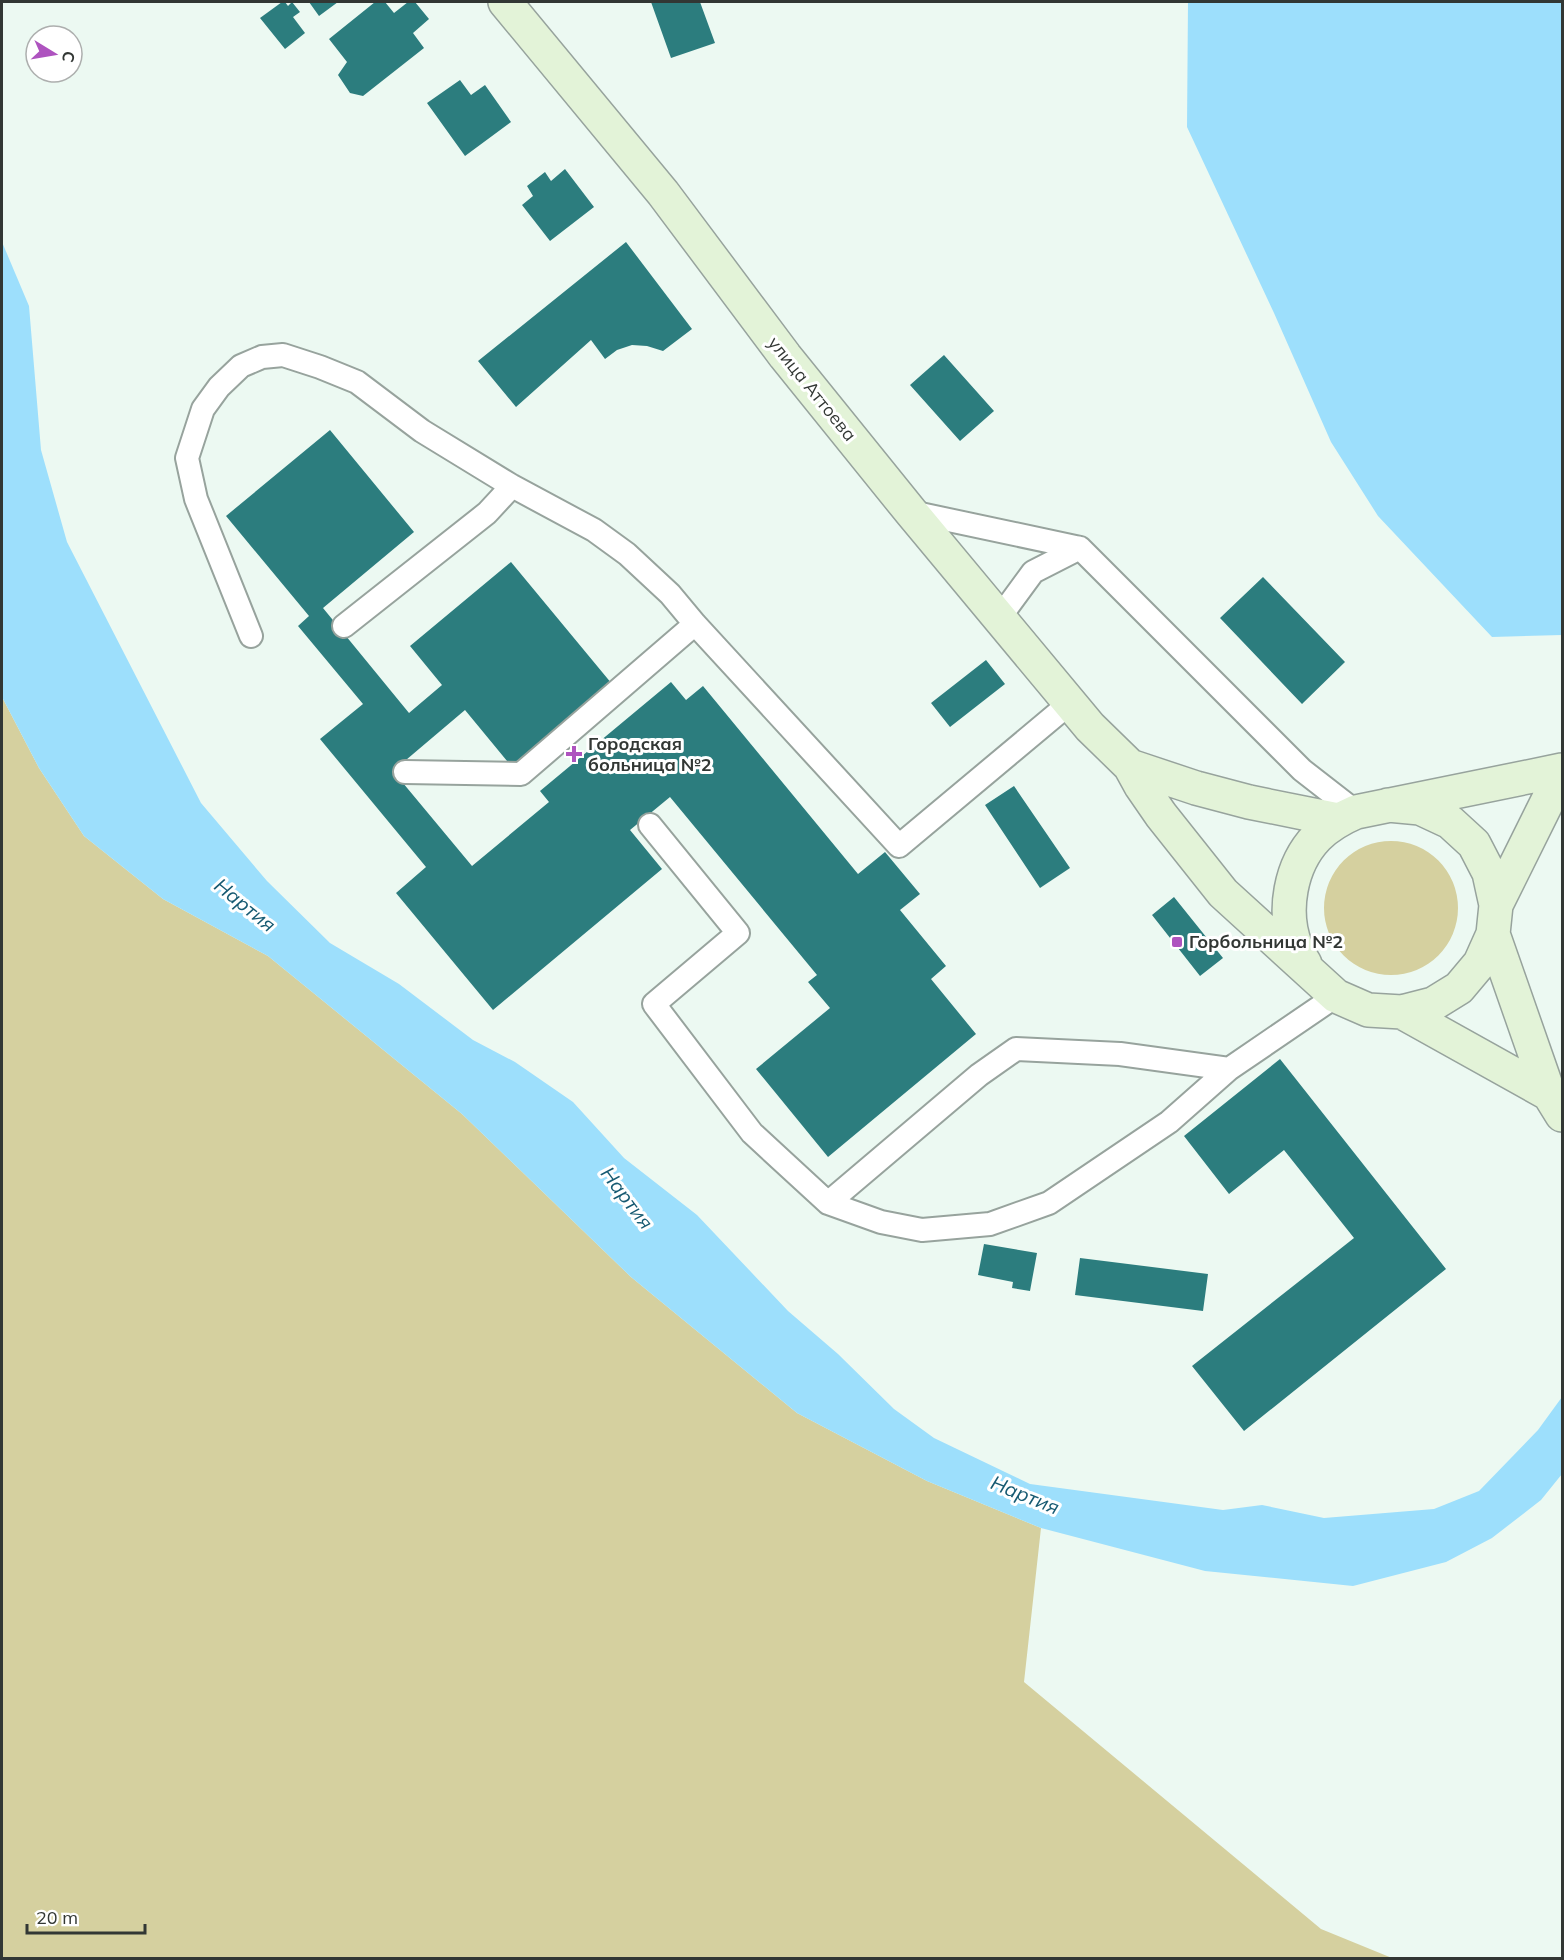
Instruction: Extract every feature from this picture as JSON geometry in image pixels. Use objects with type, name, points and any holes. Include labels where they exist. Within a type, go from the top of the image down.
[{"type":"street","name":"улица Аттоева","points":[[505,2],[663,193],[785,356],[911,512],[1090,727],[1130,766]]},
{"type":"street","points":[[1130,766],[1196,788],[1249,801],[1347,816]]},
{"type":"street","points":[[1130,766],[1161,815],[1223,893],[1336,996],[1368,1010],[1402,1012],[1433,1004],[1460,988],[1480,963],[1494,920],[1563,771]]},
{"type":"street","points":[[1310,972],[1296,947],[1289,919],[1290,890],[1300,863],[1316,838],[1347,816],[1388,805],[1563,771]]},
{"type":"street","points":[[1388,805],[1420,808],[1450,822],[1474,844],[1489,873],[1494,920],[1556,1104]]},
{"type":"street","points":[[1402,1012],[1556,1104]]},
{"type":"lane","points":[[251,636],[196,499],[187,458],[202,409],[219,387],[241,366],[262,357],[283,355],[320,366],[357,382],[422,431],[512,486],[594,530],[627,554],[670,594],[899,846],[1070,703]]},
{"type":"lane","points":[[344,626],[486,513],[512,486]]},
{"type":"lane","points":[[911,512],[1080,548],[1347,816]]},
{"type":"lane","points":[[1000,617],[1033,572],[1080,548]]},
{"type":"lane","points":[[405,772],[521,774],[695,624]]},
{"type":"lane","points":[[650,825],[738,933],[654,1004],[752,1133],[828,1203],[881,1222],[922,1230],[990,1224],[1049,1203],[1169,1122],[1229,1069],[1336,996]]},
{"type":"lane","points":[[828,1203],[979,1075],[1016,1049],[1120,1054],[1229,1069]]},
{"type":"shaded area","points":[[2,697],[39,768],[84,836],[163,899],[268,956],[462,1114],[631,1277],[797,1413],[927,1481],[1041,1528],[1024,1682],[1321,1929],[1392,1958],[2,1958]]},
{"type":"shaded area","points":[[1391,841],[1417,846],[1439,860],[1453,882],[1458,908],[1453,934],[1439,956],[1417,970],[1391,975],[1365,970],[1343,956],[1329,934],[1324,908],[1329,882],[1343,860],[1365,846]]},
{"type":"water","points":[[1188,2],[1562,2],[1562,635],[1492,637],[1378,516],[1331,442],[1187,127]]},
{"type":"water","name":"Нартия","points":[[2,242],[29,306],[41,450],[67,542],[201,803],[267,881],[330,943],[399,984],[473,1040],[515,1062],[573,1102],[624,1158],[697,1215],[788,1311],[838,1354],[894,1409],[934,1438],[1030,1484],[1223,1510],[1262,1505],[1324,1518],[1434,1509],[1479,1491],[1538,1430],[1562,1397],[1562,1474],[1541,1500],[1492,1538],[1446,1562],[1353,1586],[1205,1571],[1041,1528],[927,1481],[797,1413],[631,1277],[462,1114],[268,956],[163,899],[84,836],[39,768],[2,697]]},
{"type":"building","points":[[282,2],[288,6],[292,2],[300,12],[293,17],[305,33],[285,49],[260,18]]},
{"type":"building","points":[[309,2],[338,2],[319,16]]},
{"type":"building","points":[[375,2],[385,2],[394,13],[408,2],[415,2],[429,19],[413,33],[424,48],[363,96],[350,93],[338,75],[347,62],[329,39]]},
{"type":"building","points":[[651,2],[700,2],[715,43],[671,58]]},
{"type":"building","points":[[460,80],[471,95],[485,85],[511,122],[465,156],[427,103]]},
{"type":"building","points":[[565,169],[594,207],[550,241],[522,205],[533,196],[527,186],[545,172],[551,181]]},
{"type":"building","points":[[626,242],[692,329],[663,351],[647,346],[632,345],[617,350],[605,359],[591,340],[516,407],[478,361]]},
{"type":"building","points":[[944,355],[994,411],[960,441],[910,385]]},
{"type":"building","points":[[330,430],[414,532],[323,608],[409,713],[442,685],[410,646],[511,562],[612,684],[512,767],[465,710],[393,771],[472,866],[549,802],[540,791],[671,682],[686,700],[703,686],[858,874],[885,852],[920,894],[900,910],[946,966],[931,979],[976,1034],[828,1157],[756,1069],[830,1008],[808,982],[817,975],[670,797],[630,830],[662,869],[493,1010],[396,893],[426,867],[320,739],[363,704],[298,626],[309,616],[226,516]]},
{"type":"building","points":[[1263,577],[1345,662],[1302,704],[1220,618]]},
{"type":"building","points":[[986,660],[1005,684],[950,727],[931,703]]},
{"type":"building","points":[[1014,786],[1070,868],[1040,888],[985,805]]},
{"type":"building","points":[[1174,897],[1223,958],[1200,976],[1152,915]]},
{"type":"building","points":[[1280,1059],[1446,1269],[1244,1431],[1192,1366],[1354,1238],[1284,1150],[1229,1194],[1184,1136]]},
{"type":"building","points":[[984,1244],[1037,1253],[1030,1291],[1012,1288],[1013,1282],[978,1275]]},
{"type":"building","points":[[1080,1258],[1208,1274],[1203,1311],[1075,1295]]},
{"type":"place","name":"Городская больница №2","points":[[574,754]]},
{"type":"place","name":"Горбольница №2","points":[[1177,942]]}]
